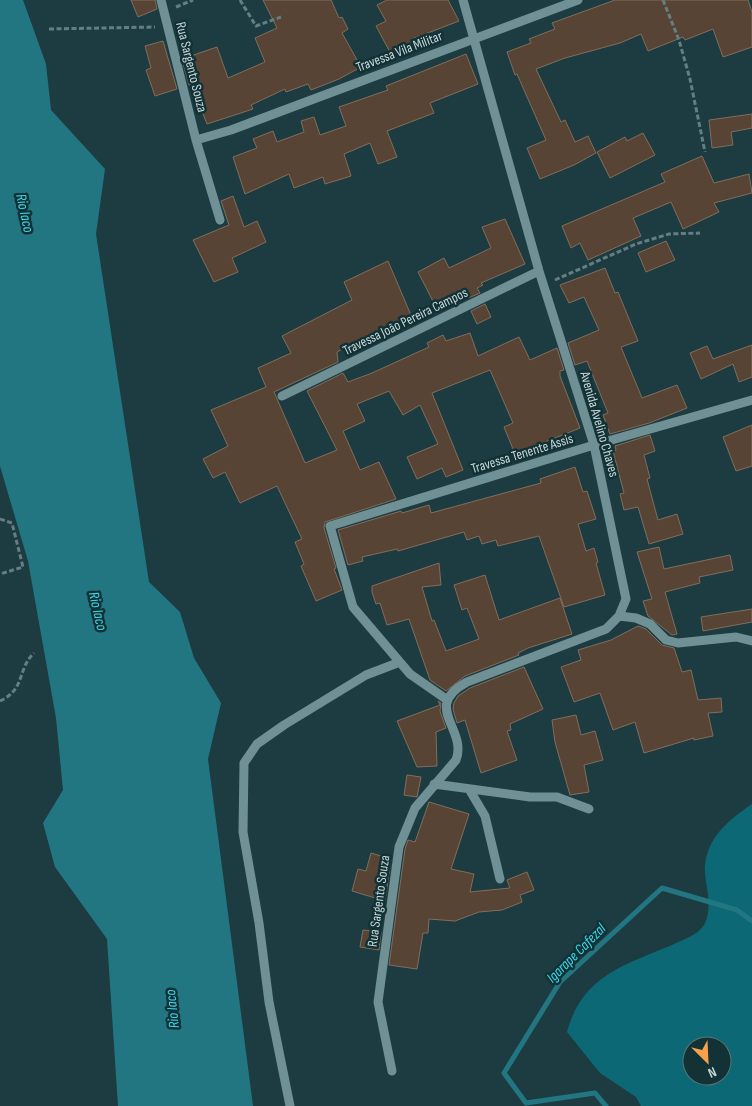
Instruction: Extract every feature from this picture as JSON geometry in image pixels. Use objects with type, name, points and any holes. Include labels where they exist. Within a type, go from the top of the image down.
[{"type":"street","name":"Rua Sargento Souza","points":[[161,0],[196,140],[220,220]]},
{"type":"street","name":"Avenida Avelino Chaves","points":[[463,0],[476,38],[539,271],[594,445],[624,582],[626,599],[618,616]]},
{"type":"street","name":"Travessa Vila Militar","points":[[196,140],[231,130],[578,0]]},
{"type":"street","name":"Travessa João Pereira Campos","points":[[282,396],[539,271]]},
{"type":"street","name":"Travessa Tenente Assis","points":[[400,662],[354,607],[330,526],[594,445],[752,400]]},
{"type":"street","points":[[290,1106],[269,1002],[259,923],[243,832],[244,763],[257,744],[284,725],[366,675],[400,662],[410,674],[446,699],[452,690],[467,682],[606,629],[618,616],[636,618],[650,624],[666,640],[678,643],[736,637],[752,641]]},
{"type":"street","name":"Rua Sargento Souza","points":[[392,1071],[378,1002],[395,873],[399,847],[415,808],[456,760],[459,753],[448,717],[446,699]]},
{"type":"street","points":[[434,784],[530,797],[557,797],[589,809]]},
{"type":"street","points":[[469,789],[485,816],[500,879]]},
{"type":"path","points":[[164,12],[193,0]]},
{"type":"path","points":[[240,0],[256,26],[281,17]]},
{"type":"path","points":[[663,0],[679,40],[690,79],[705,152]]},
{"type":"path","points":[[49,30],[168,27]]},
{"type":"path","points":[[544,285],[636,244],[669,234],[700,233]]},
{"type":"path","points":[[0,519],[12,523],[23,567],[0,574]]},
{"type":"path","points":[[0,701],[16,691],[28,659],[34,654]]},
{"type":"shaded area","points":[[752,804],[752,1106],[641,1106],[636,1097],[600,1073],[567,1032],[574,1013],[583,998],[594,985],[607,975],[637,959],[690,937],[701,929],[706,922],[708,910],[705,876],[707,855],[715,837],[728,822]]},
{"type":"water","name":"Rio Iaco","points":[[0,0],[23,0],[46,64],[51,110],[105,169],[96,234],[149,582],[180,612],[194,658],[221,703],[208,759],[253,1106],[118,1106],[107,939],[55,867],[43,823],[63,790],[56,718],[28,561],[0,466]]},
{"type":"building","points":[[131,0],[155,0],[157,9],[138,17]]},
{"type":"building","points":[[263,0],[331,0],[339,18],[342,17],[348,29],[342,33],[361,67],[339,79],[311,90],[308,84],[286,92],[285,89],[251,105],[253,109],[207,124],[191,84],[189,85],[182,59],[217,47],[228,78],[265,62],[255,38],[277,28]]},
{"type":"building","points":[[387,0],[448,0],[459,21],[412,39],[414,42],[391,54],[376,26],[386,21],[377,5]]},
{"type":"building","points":[[615,0],[748,0],[752,12],[752,47],[723,57],[713,29],[685,40],[683,37],[648,51],[641,34],[620,43],[565,58],[536,69],[561,122],[565,120],[575,142],[588,136],[596,153],[574,165],[540,179],[527,148],[546,140],[517,74],[515,75],[507,52],[531,43],[529,39],[555,29],[552,23]]},
{"type":"building","points":[[163,41],[177,89],[155,96],[146,70],[151,68],[145,46]]},
{"type":"building","points":[[466,54],[478,84],[430,103],[434,113],[387,131],[397,157],[378,164],[370,143],[344,154],[351,176],[325,184],[323,177],[294,188],[289,174],[245,194],[233,157],[257,148],[253,139],[273,131],[277,142],[304,132],[301,121],[314,117],[320,135],[346,126],[339,107],[388,90],[386,86]]},
{"type":"building","points":[[752,114],[752,128],[731,132],[733,145],[712,148],[709,120]]},
{"type":"building","points":[[643,133],[655,155],[610,178],[597,152],[625,137],[627,141]]},
{"type":"building","points":[[702,156],[714,183],[749,174],[752,193],[714,203],[719,212],[683,229],[671,202],[633,218],[641,236],[588,260],[580,243],[571,248],[562,226],[665,182],[661,174]]},
{"type":"building","points":[[233,196],[244,227],[257,221],[266,242],[232,258],[238,272],[214,282],[193,240],[229,225],[221,201]]},
{"type":"building","points":[[505,219],[525,264],[481,283],[483,285],[477,288],[480,293],[466,299],[465,296],[438,311],[418,272],[444,258],[449,268],[491,248],[482,227]]},
{"type":"building","points":[[666,241],[675,260],[646,272],[638,253]]},
{"type":"building","points":[[388,261],[413,320],[390,330],[391,333],[372,342],[368,335],[337,352],[338,362],[274,392],[305,463],[337,450],[307,391],[343,373],[348,382],[372,373],[429,347],[427,343],[443,335],[446,341],[470,333],[478,356],[519,337],[530,360],[557,348],[564,370],[560,371],[560,376],[580,428],[515,454],[504,427],[513,423],[490,370],[432,393],[463,470],[446,477],[442,468],[417,479],[407,457],[438,444],[420,405],[403,415],[389,391],[357,404],[365,421],[343,431],[360,470],[379,462],[396,499],[325,522],[324,528],[336,568],[334,569],[342,590],[316,601],[301,566],[304,564],[295,542],[302,539],[277,486],[240,503],[225,472],[213,478],[203,459],[228,446],[211,410],[266,387],[258,368],[291,353],[282,336],[352,300],[344,282]]},
{"type":"building","points":[[605,268],[615,293],[618,292],[638,341],[621,347],[642,398],[677,385],[687,408],[649,423],[610,434],[603,415],[608,413],[587,361],[575,365],[568,343],[599,330],[584,297],[569,303],[560,285]]},
{"type":"building","points":[[485,304],[491,317],[477,324],[471,311]]},
{"type":"building","points":[[752,345],[752,377],[739,382],[733,364],[701,379],[690,353],[707,346],[713,359]]},
{"type":"building","points":[[752,425],[752,466],[736,471],[723,437]]},
{"type":"building","points":[[650,435],[655,451],[644,455],[650,478],[647,479],[658,520],[677,514],[683,534],[649,544],[638,507],[624,510],[620,494],[624,493],[613,451],[616,450],[615,446]]},
{"type":"building","points":[[575,467],[583,492],[587,491],[596,519],[578,524],[586,551],[594,548],[605,595],[564,607],[539,536],[498,546],[496,540],[482,544],[479,536],[467,540],[464,532],[398,551],[397,549],[362,557],[363,561],[348,565],[338,530],[401,511],[402,513],[429,505],[431,513],[541,483],[540,479]]},
{"type":"building","points":[[659,547],[664,569],[730,555],[733,570],[699,577],[700,583],[665,592],[677,634],[672,635],[648,616],[643,601],[652,599],[637,552]]},
{"type":"building","points":[[439,563],[441,585],[422,587],[432,621],[434,620],[446,651],[479,639],[467,608],[462,610],[454,585],[485,575],[499,620],[560,598],[572,634],[528,648],[518,653],[519,655],[465,676],[446,691],[430,680],[409,619],[387,625],[380,603],[376,604],[372,592],[372,586]]},
{"type":"building","points":[[752,609],[752,622],[703,631],[701,617]]},
{"type":"building","points":[[638,626],[646,629],[662,645],[674,648],[682,672],[691,670],[698,700],[721,698],[722,712],[708,713],[713,736],[694,740],[694,738],[644,753],[635,722],[613,730],[600,693],[574,702],[561,667],[581,660],[578,650],[611,640]]},
{"type":"building","points":[[524,667],[543,709],[510,724],[511,730],[507,731],[517,760],[481,773],[465,720],[457,723],[453,709],[454,703],[458,696],[470,688]]},
{"type":"building","points":[[438,701],[441,703],[440,711],[446,728],[436,732],[437,766],[417,767],[397,721],[440,705]]},
{"type":"building","points":[[576,715],[581,735],[595,731],[603,760],[584,765],[589,792],[570,795],[555,742],[552,720]]},
{"type":"building","points":[[407,775],[421,777],[417,797],[404,795]]},
{"type":"building","points":[[429,802],[469,814],[451,869],[474,874],[470,892],[510,888],[507,880],[527,872],[534,890],[520,895],[522,902],[502,910],[479,912],[455,921],[429,919],[428,933],[423,933],[417,969],[389,965],[405,849],[408,840],[415,842]]},
{"type":"building","points":[[371,853],[391,859],[385,901],[352,891],[358,869],[366,871]]},
{"type":"building","points":[[363,930],[381,932],[379,950],[360,947]]},
{"type":"waterway","name":"Igarape Cafezal","points":[[606,1106],[595,1093],[526,1103],[504,1073],[560,982],[662,888],[737,910],[752,921]]}]
